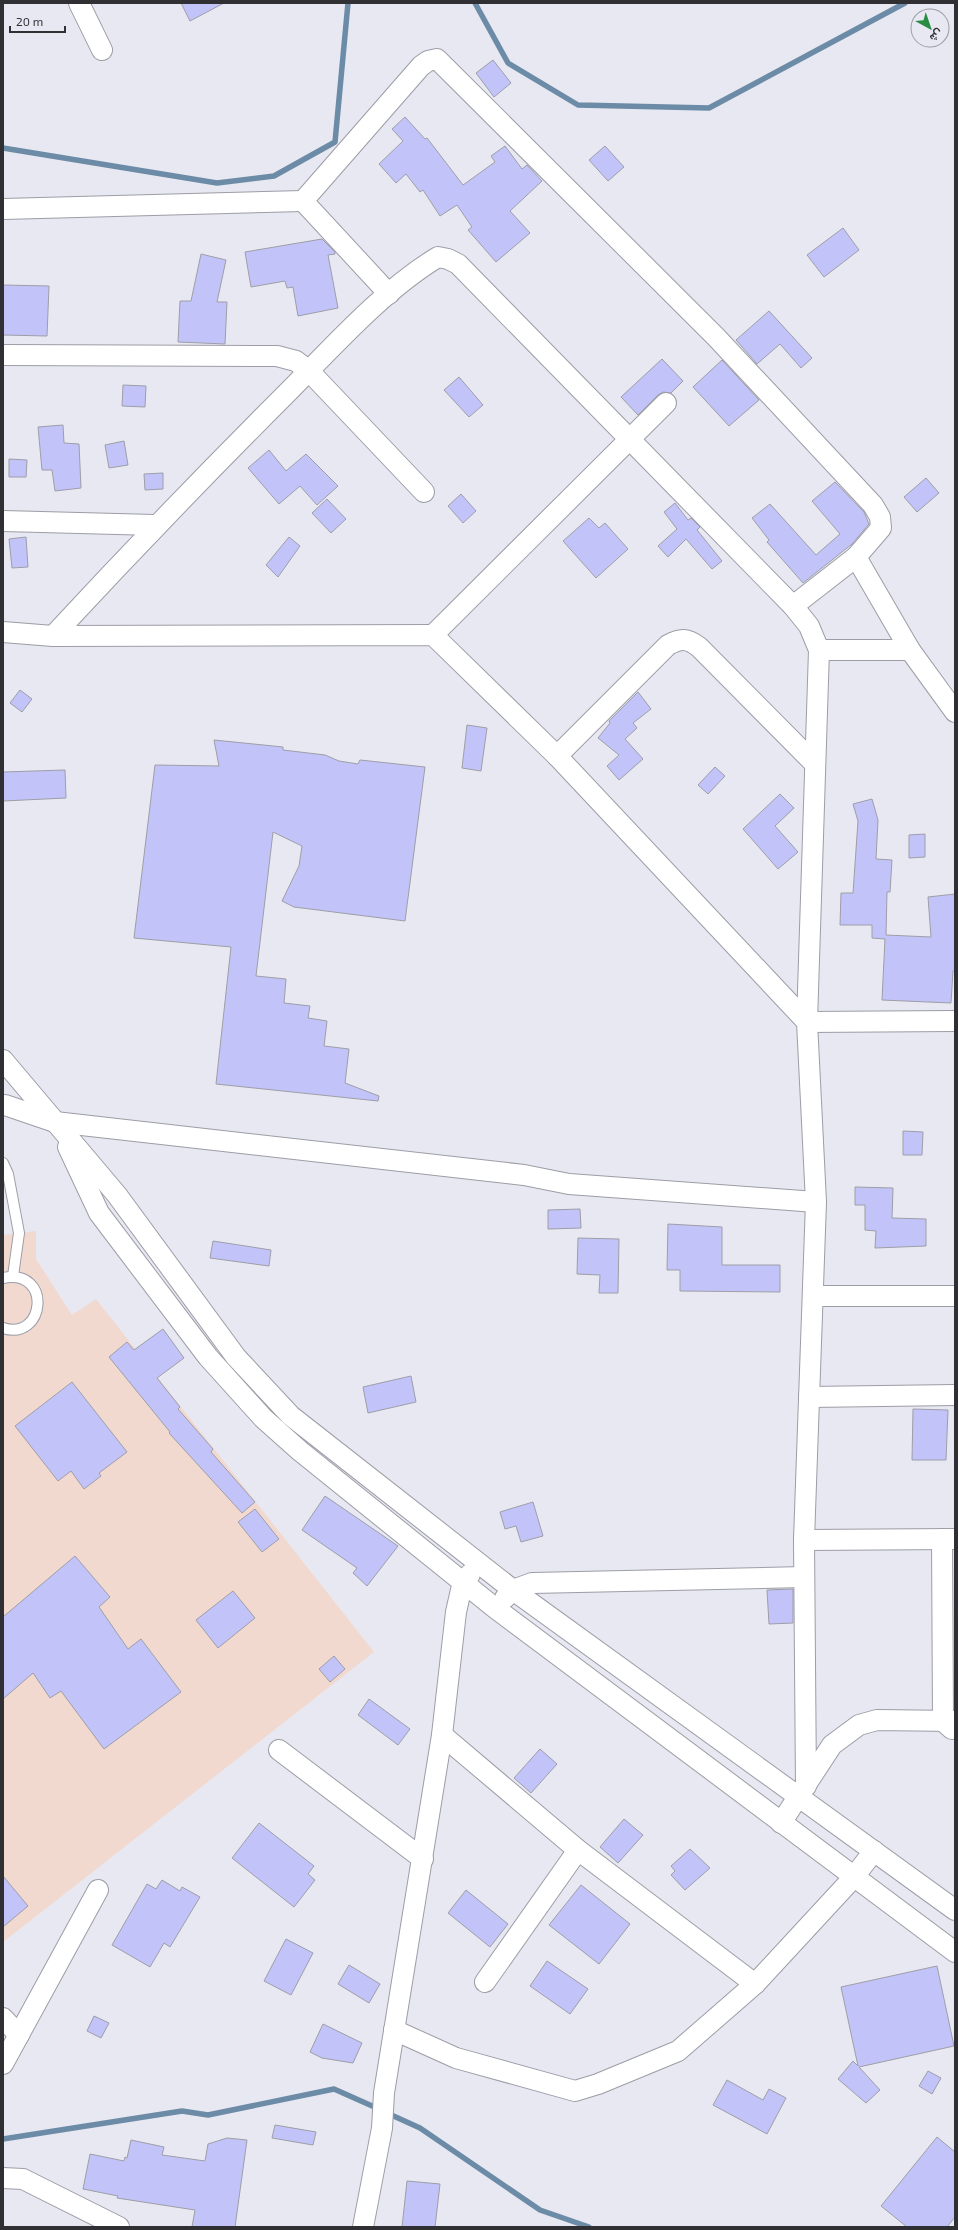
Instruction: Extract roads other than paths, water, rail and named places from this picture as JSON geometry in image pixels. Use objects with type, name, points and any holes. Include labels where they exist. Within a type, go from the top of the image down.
[{"type":"street","points":[[79,3],[102,50]]},
{"type":"street","points":[[3,209],[303,201],[421,66],[428,61],[437,59],[716,337],[873,504],[880,517],[881,528],[856,557],[793,606]]},
{"type":"street","points":[[303,201],[389,294]]},
{"type":"street","points":[[53,636],[155,526],[309,371],[389,294],[438,257],[453,262],[793,606],[809,626],[819,650],[807,1022],[816,1202],[804,1540],[803,1792]]},
{"type":"street","points":[[3,355],[277,356],[296,361],[309,371],[424,492]]},
{"type":"street","points":[[433,635],[666,403]]},
{"type":"street","points":[[3,521],[155,526]]},
{"type":"street","points":[[856,557],[910,650],[955,712]]},
{"type":"street","points":[[3,632],[53,636],[433,635],[557,756],[807,1022],[955,1021]]},
{"type":"street","points":[[557,756],[668,645],[679,639],[689,640],[699,647],[815,764]]},
{"type":"street","points":[[819,650],[910,650]]},
{"type":"street","points":[[3,1060],[117,1195],[236,1356],[278,1405],[513,1590],[803,1792],[874,1851],[955,1910]]},
{"type":"street","points":[[4,1109],[56,1122],[524,1175],[569,1184],[816,1202]]},
{"type":"street","points":[[56,1122],[99,1213],[208,1357],[263,1418],[300,1451],[495,1608],[853,1878],[955,1952]]},
{"type":"street","points":[[813,1296],[955,1296]]},
{"type":"street","points":[[809,1396],[955,1395]]},
{"type":"street","points":[[781,1823],[803,1792],[832,1745],[859,1725],[877,1720],[951,1724],[948,1539],[804,1540]]},
{"type":"street","points":[[363,2227],[382,2128],[384,2093],[442,1735],[456,1612],[464,1583],[478,1563]]},
{"type":"street","points":[[495,1608],[513,1590],[532,1582],[804,1577]]},
{"type":"street","points":[[442,1735],[578,1850],[754,1984]]},
{"type":"street","points":[[280,1750],[423,1859]]},
{"type":"street","points":[[485,1982],[578,1850]]},
{"type":"street","points":[[394,2030],[456,2058],[575,2090],[598,2084],[678,2051],[754,1984],[853,1878],[874,1851]]},
{"type":"street","points":[[3,2064],[98,1890]]},
{"type":"street","points":[[3,2018],[19,2035]]},
{"type":"street","points":[[3,2178],[23,2179],[119,2227]]},
{"type":"lane","points":[[3,1163],[8,1174],[19,1233],[14,1276]]},
{"type":"lane","points":[[3,1278],[14,1276],[27,1281],[36,1291],[39,1305],[34,1318],[23,1327],[10,1330],[3,1328]]},
{"type":"waterway","points":[[3,148],[217,183],[274,176],[335,142],[348,3]]},
{"type":"waterway","points":[[475,3],[508,63],[578,105],[709,108],[905,3]]},
{"type":"waterway","points":[[3,2139],[182,2111],[208,2115],[334,2089],[379,2109]]},
{"type":"waterway","points":[[387,2113],[420,2128],[540,2210],[589,2227]]}]
